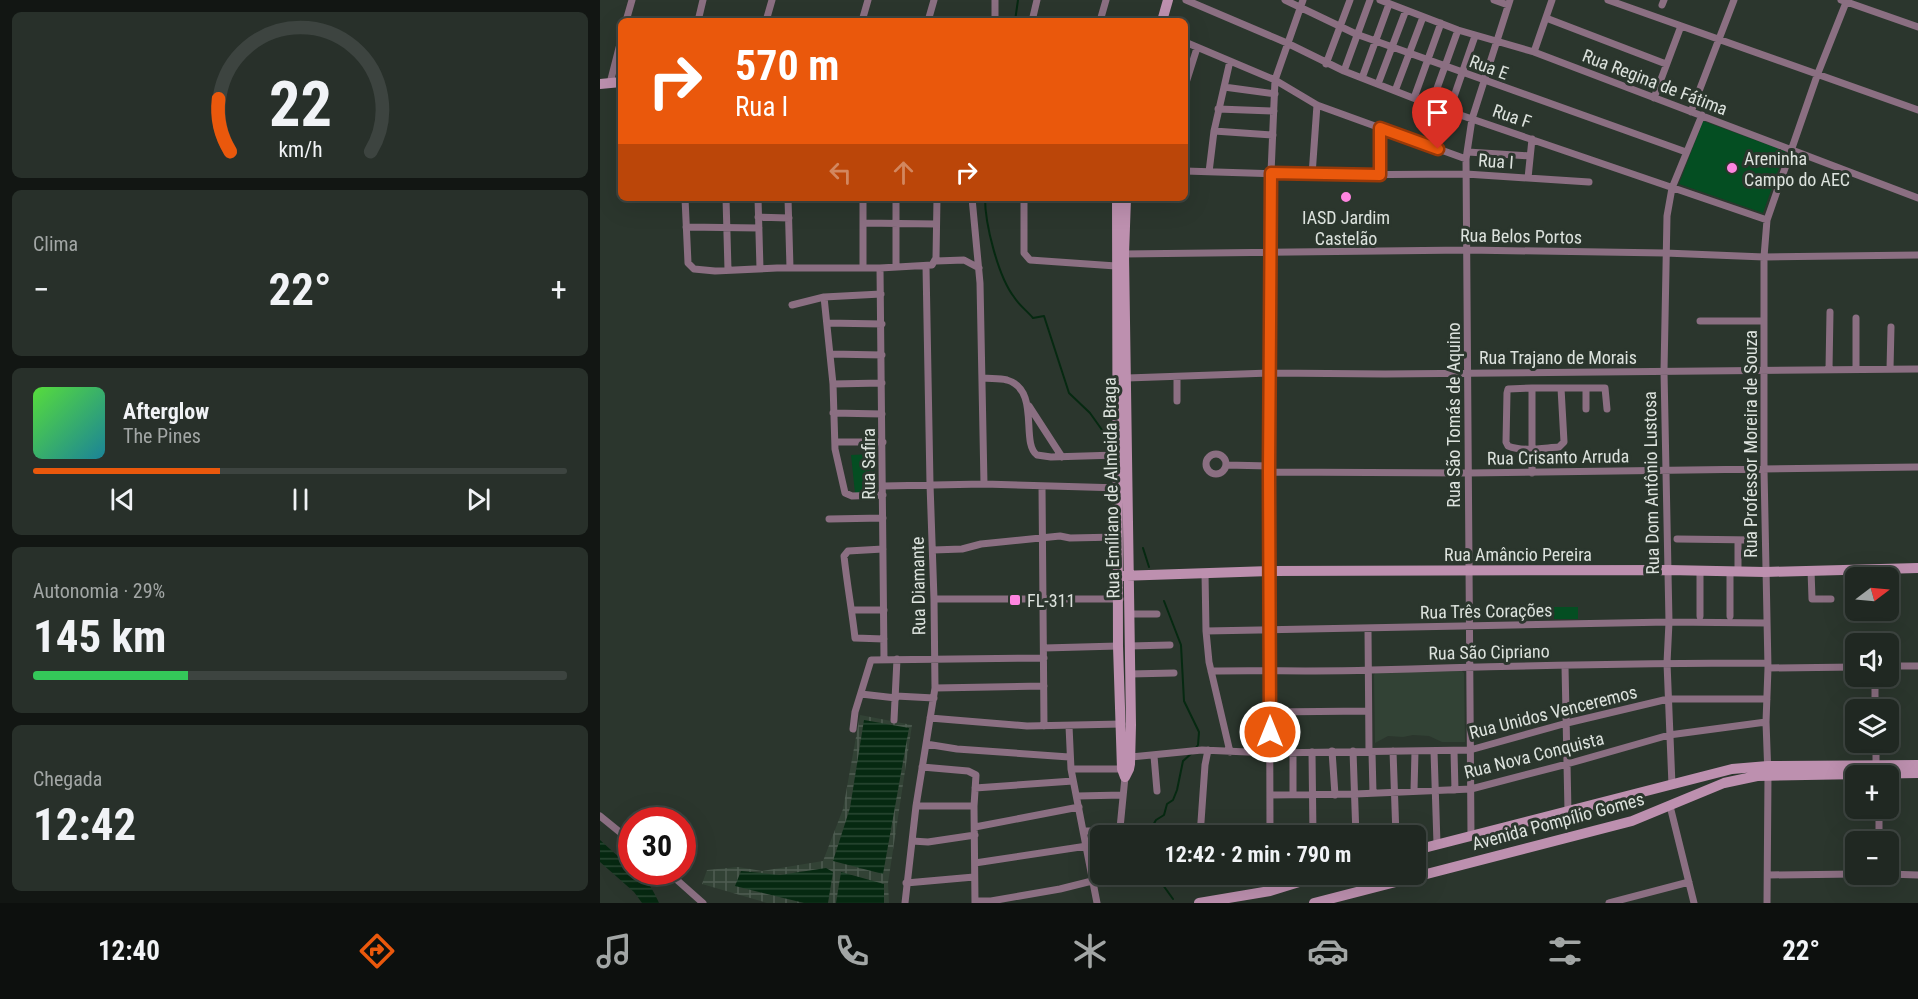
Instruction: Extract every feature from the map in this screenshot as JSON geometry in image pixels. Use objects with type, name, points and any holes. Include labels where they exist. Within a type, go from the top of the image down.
[{"type":"street","points":[[627,18],[632,0]]},
{"type":"street","points":[[699,18],[703,0]]},
{"type":"street","points":[[767,18],[772,0]]},
{"type":"street","points":[[863,18],[868,0]]},
{"type":"street","points":[[929,18],[934,0]]},
{"type":"street","points":[[995,0],[995,18]]},
{"type":"street","points":[[1033,18],[1037,0]]},
{"type":"street","points":[[1101,18],[1106,0]]},
{"type":"street","points":[[1163,18],[1168,0]]},
{"type":"street","name":"Rua F","points":[[1186,0],[1287,43],[1326,64],[1431,105],[1767,220]]},
{"type":"street","name":"Rua E","points":[[1286,0],[1301,3],[1340,28],[1686,152]]},
{"type":"street","points":[[1326,64],[1350,0]]},
{"type":"street","points":[[1344,71],[1370,0]]},
{"type":"street","name":"Rua Regina de Fátima","points":[[1380,0],[1475,36],[1534,52],[1918,198]]},
{"type":"street","points":[[1494,0],[1509,3]]},
{"type":"street","points":[[1534,52],[1552,0]]},
{"type":"street","points":[[1608,0],[1918,110]]},
{"type":"street","points":[[1691,112],[1734,0]]},
{"type":"street","points":[[1845,1],[1918,27]]},
{"type":"street","name":"Rua Professor Moreira de Souza","points":[[1767,903],[1764,257],[1767,220],[1845,1]]},
{"type":"street","points":[[1270,825],[1271,173],[1275,80],[1301,3]]},
{"type":"street","name":"Rua São Tomás de Aquino","points":[[1471,836],[1466,174],[1472,119],[1509,3]]},
{"type":"street","points":[[1362,78],[1389,4]]},
{"type":"street","points":[[1378,84],[1406,10]]},
{"type":"street","points":[[1395,91],[1423,17]]},
{"type":"street","points":[[1546,18],[1666,64]]},
{"type":"street","points":[[1414,98],[1441,23]]},
{"type":"street","points":[[1654,98],[1681,26]]},
{"type":"street","points":[[1431,105],[1458,30]]},
{"type":"street","points":[[1449,111],[1475,36]]},
{"type":"street","points":[[1188,44],[1275,80],[1317,105],[1380,128],[1467,155],[1530,156]]},
{"type":"street","points":[[1188,76],[1197,48]]},
{"type":"street","points":[[610,83],[618,52]]},
{"type":"street","points":[[1209,172],[1218,109],[1230,61]]},
{"type":"street","points":[[1224,87],[1275,94]]},
{"type":"street","points":[[1312,175],[1317,105]]},
{"type":"street","points":[[1218,109],[1274,111]]},
{"type":"street","name":"Rua Dom Antônio Lustosa","points":[[1672,785],[1667,663],[1669,622],[1664,371],[1665,253],[1668,205],[1672,188],[1702,115]]},
{"type":"street","points":[[1380,128],[1380,175]]},
{"type":"street","points":[[1214,131],[1273,135]]},
{"type":"street","points":[[1528,178],[1532,139]]},
{"type":"street","name":"Rua I","points":[[1188,171],[1312,175],[1466,174],[1589,182]]},
{"type":"street","points":[[686,201],[687,256],[690,267],[706,270],[880,268],[964,260],[979,268]]},
{"type":"street","points":[[726,201],[728,270]]},
{"type":"street","points":[[758,201],[760,269]]},
{"type":"street","points":[[788,201],[790,268]]},
{"type":"street","points":[[863,201],[863,268]]},
{"type":"street","points":[[896,201],[896,267]]},
{"type":"street","name":"Rua Diamante","points":[[905,903],[916,806],[935,688],[930,484],[931,264],[937,201]]},
{"type":"street","points":[[972,201],[979,268],[984,484]]},
{"type":"street","name":"Rua Belos Portos","points":[[1024,201],[1024,253],[1030,260],[1116,261],[1270,253],[1467,250],[1764,257],[1918,255]]},
{"type":"street","name":"Rua Emíliano de Almeida Braga","points":[[1084,831],[1117,831],[1122,824],[1125,772],[1122,488],[1117,455],[1117,201]]},
{"type":"street","name":"Rua Emíliano de Almeida Braga","points":[[1124,576],[1118,537],[1127,378],[1116,261],[1126,201]]},
{"type":"street","points":[[758,217],[789,218]]},
{"type":"street","points":[[863,223],[936,224]]},
{"type":"street","points":[[686,227],[759,228]]},
{"type":"street","name":"Rua Safira","points":[[880,268],[884,659]]},
{"type":"street","points":[[792,305],[824,297],[881,294]]},
{"type":"street","points":[[824,297],[831,354],[834,442],[845,493],[852,496],[883,495]]},
{"type":"street","points":[[1828,369],[1830,312]]},
{"type":"street","points":[[1856,318],[1856,369]]},
{"type":"street","points":[[1700,321],[1764,321]]},
{"type":"street","points":[[827,323],[882,324]]},
{"type":"street","points":[[1890,369],[1892,327]]},
{"type":"street","points":[[831,354],[882,355]]},
{"type":"street","name":"Rua Trajano de Morais","points":[[1127,378],[1270,373],[1918,369]]},
{"type":"street","points":[[1177,377],[1177,401]]},
{"type":"street","points":[[983,378],[1010,382],[1018,387],[1062,457]]},
{"type":"street","points":[[833,384],[882,383]]},
{"type":"street","points":[[1561,388],[1564,442],[1562,445],[1531,449],[1514,449],[1508,446],[1506,442],[1508,389],[1586,387],[1605,388],[1607,410]]},
{"type":"street","points":[[1586,387],[1586,409]]},
{"type":"street","points":[[1532,388],[1532,473]]},
{"type":"street","points":[[1029,406],[1032,450],[1041,456],[1117,455]]},
{"type":"street","points":[[833,413],[882,414]]},
{"type":"street","points":[[834,442],[883,442]]},
{"type":"street","name":"Rua Crisanto Arruda","points":[[1226,465],[1270,469],[1468,473],[1918,467]]},
{"type":"street","points":[[883,486],[984,484],[1122,488]]},
{"type":"street","points":[[1042,486],[1044,726]]},
{"type":"street","points":[[829,519],[883,518]]},
{"type":"street","points":[[933,550],[954,550],[981,544],[1060,536],[1070,538],[1118,537]]},
{"type":"street","points":[[1677,539],[1755,540]]},
{"type":"street","points":[[1730,616],[1738,540]]},
{"type":"street","points":[[883,549],[848,551],[844,556],[855,638],[884,639]]},
{"type":"street","name":"Rua Amâncio Pereira","points":[[1124,576],[1270,571],[1700,570],[1765,572],[1918,568]]},
{"type":"street","points":[[1700,570],[1700,616]]},
{"type":"street","points":[[1811,570],[1812,599],[1831,599]]},
{"type":"street","points":[[1205,573],[1206,631],[1211,671],[1230,752]]},
{"type":"street","points":[[934,599],[1124,599]]},
{"type":"street","name":"Rua Emíliano de Almeida Braga","points":[[1124,599],[1129,614],[1124,646],[1130,674],[1126,725],[1131,757],[1125,772]]},
{"type":"street","points":[[853,610],[884,610]]},
{"type":"street","points":[[1129,614],[1157,614]]},
{"type":"street","name":"Rua Três Corações","points":[[1206,631],[1669,622],[1766,623]]},
{"type":"street","points":[[1368,629],[1368,711],[1373,793]]},
{"type":"street","points":[[1044,648],[1170,645]]},
{"type":"street","points":[[852,729],[871,660],[1044,658]]},
{"type":"street","points":[[894,720],[897,659]]},
{"type":"street","name":"Rua São Cipriano","points":[[1211,671],[1667,663],[1845,667]]},
{"type":"street","points":[[1565,666],[1568,812]]},
{"type":"street","points":[[1899,666],[1918,666]]},
{"type":"street","points":[[1130,674],[1174,673]]},
{"type":"street","points":[[935,688],[1044,686]]},
{"type":"street","points":[[861,694],[934,698]]},
{"type":"street","name":"Rua Unidos Venceremos","points":[[1131,757],[1205,750],[1293,753],[1470,750],[1567,723],[1668,699],[1767,699]]},
{"type":"street","points":[[1270,712],[1368,711]]},
{"type":"street","points":[[930,718],[1044,726],[1126,725]]},
{"type":"street","name":"Rua Nova Conquista","points":[[1270,795],[1335,795],[1471,789],[1669,735],[1766,722]]},
{"type":"street","points":[[1069,726],[1069,757],[1090,867]]},
{"type":"street","points":[[926,744],[957,749],[1069,757]]},
{"type":"street","points":[[1201,825],[1205,750]]},
{"type":"street","points":[[1332,751],[1335,795]]},
{"type":"street","points":[[1353,751],[1356,825]]},
{"type":"street","points":[[1394,751],[1396,825]]},
{"type":"street","points":[[1414,791],[1415,751]]},
{"type":"street","points":[[1434,751],[1437,844]]},
{"type":"street","points":[[1454,751],[1455,790]]},
{"type":"street","points":[[1312,752],[1313,825]]},
{"type":"street","points":[[1293,753],[1293,794]]},
{"type":"street","points":[[1154,756],[1157,791]]},
{"type":"street","name":"Avenida Pompílio Gomes","points":[[1899,768],[1918,765]]},
{"type":"street","points":[[922,767],[971,772],[976,775],[975,902],[1060,889],[1090,882]]},
{"type":"street","points":[[1071,769],[1125,772]]},
{"type":"street","name":"Avenida Pompílio Gomes","points":[[1426,847],[1732,770],[1845,771]]},
{"type":"street","name":"Avenida Pompílio Gomes","points":[[1314,903],[1632,821],[1724,783],[1768,771]]},
{"type":"street","name":"Avenida Pompílio Gomes","points":[[1899,772],[1918,773]]},
{"type":"street","points":[[975,788],[1074,781]]},
{"type":"street","points":[[1077,796],[1123,795]]},
{"type":"street","points":[[916,806],[974,806]]},
{"type":"street","points":[[1670,806],[1694,903]]},
{"type":"street","points":[[975,827],[1079,807]]},
{"type":"street","points":[[600,816],[618,831]]},
{"type":"street","points":[[912,841],[927,842],[975,835]]},
{"type":"street","points":[[975,862],[1087,846]]},
{"type":"street","points":[[1768,875],[1845,874]]},
{"type":"street","points":[[1899,874],[1918,875]]},
{"type":"street","points":[[906,883],[974,877]]},
{"type":"street","points":[[1609,903],[1689,882]]},
{"type":"street","points":[[683,885],[703,903]]},
{"type":"street","points":[[1093,885],[1097,903]]},
{"type":"street","points":[[1270,885],[1270,891]]},
{"type":"street","points":[[1199,903],[1236,900],[1287,885]]},
{"type":"shaded area","points":[[1461,670],[1464,673],[1465,742],[1442,742],[1429,736],[1413,735],[1388,736],[1375,743],[1374,675],[1376,672]]},
{"type":"shaded area","points":[[860,715],[912,725],[888,883],[889,903],[767,903],[702,884],[707,870],[738,867],[762,871],[823,861],[843,809]]},
{"type":"shaded area","points":[[864,720],[909,728],[883,874],[833,861],[850,808]]},
{"type":"shaded area","points":[[600,840],[618,856],[618,878],[600,862]]},
{"type":"shaded area","points":[[826,868],[833,872],[828,903],[804,903],[735,886],[741,871],[780,875]]},
{"type":"shaded area","points":[[841,872],[884,884],[884,903],[836,903]]},
{"type":"shaded area","points":[[626,885],[649,885],[659,903],[642,903]]},
{"type":"green space","name":"Areninha Campo do AEC","points":[[1703,121],[1785,151],[1763,213],[1679,184]]},
{"type":"green space","points":[[872,454],[876,491],[855,493],[851,455]]},
{"type":"green space","points":[[1554,607],[1578,607],[1578,619],[1554,619]]},
{"type":"waterway","points":[[1015,18],[1018,0]]},
{"type":"waterway","points":[[985,201],[987,221],[994,249],[1008,288],[1018,303],[1033,318],[1044,316],[1069,393],[1090,413],[1112,444]]},
{"type":"waterway","points":[[1143,548],[1149,567]]},
{"type":"waterway","points":[[1164,601],[1181,645],[1184,701],[1199,732],[1198,745],[1195,749]]},
{"type":"waterway","points":[[1153,825],[1164,815],[1167,804],[1173,800],[1183,761],[1192,753]]},
{"type":"waterway","points":[[1163,885],[1173,899]]},
{"type":"place","name":"Areninha Campo do AEC","points":[[1732,168]]},
{"type":"place","name":"IASD Jardim Castelão","points":[[1346,197]]},
{"type":"place","name":"FL-311","points":[[1015,600]]},
{"type":"route","points":[[1270,732],[1271,173],[1380,175],[1380,128],[1438,149]]}]
